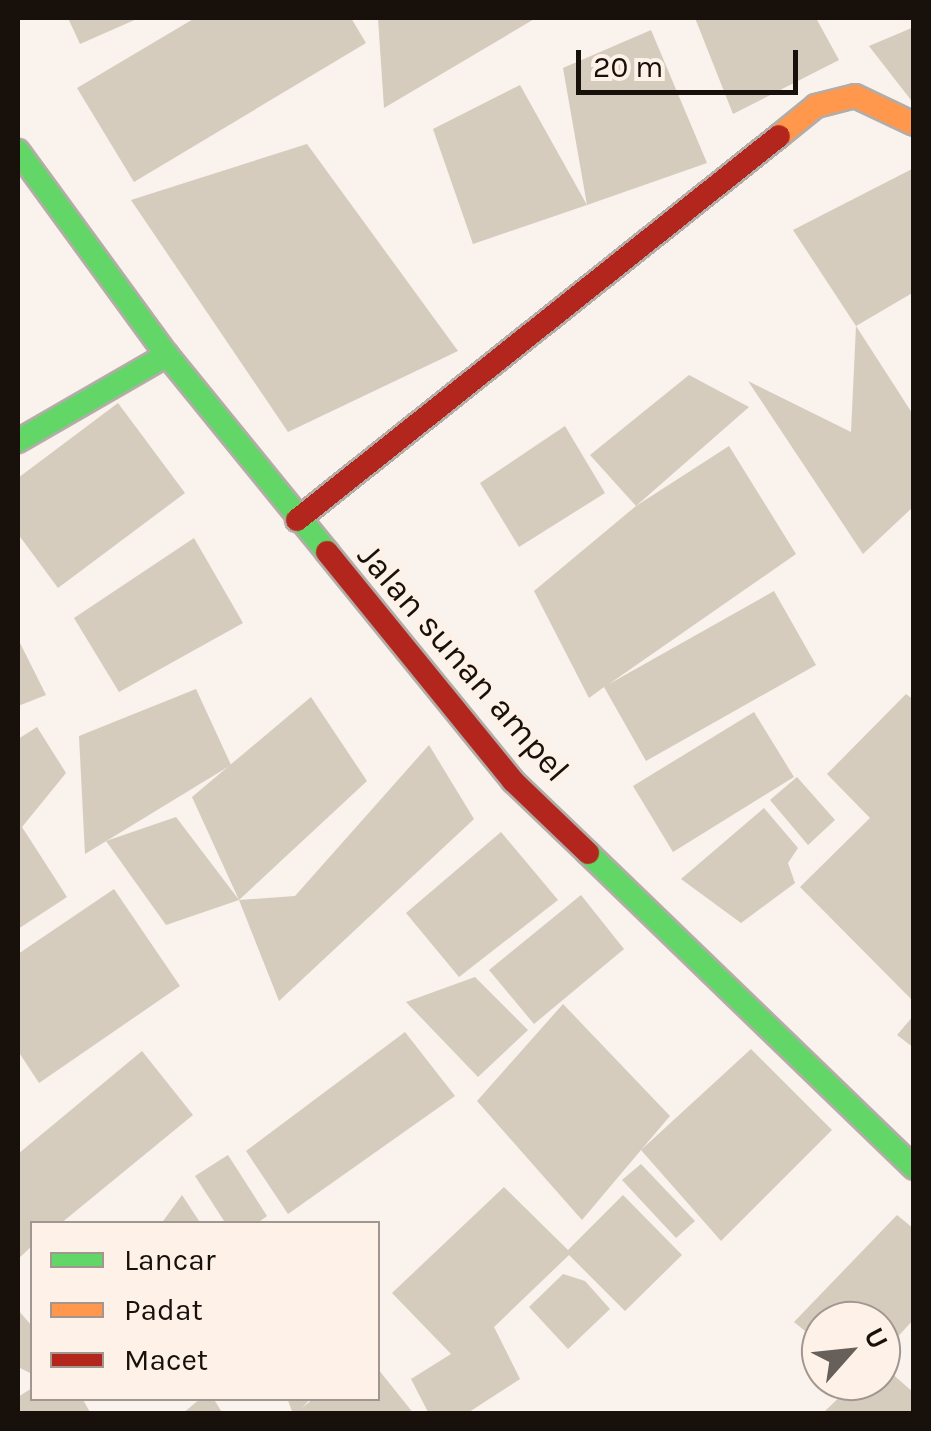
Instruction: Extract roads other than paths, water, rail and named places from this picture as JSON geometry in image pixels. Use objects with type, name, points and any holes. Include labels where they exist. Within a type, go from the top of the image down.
[{"type":"main road","points":[[297,520],[816,106],[855,96],[914,124]]},
{"type":"main road","name":"Jalan sunan ampel","points":[[18,151],[167,356],[512,781],[914,1168]]},
{"type":"main road","points":[[18,441],[167,356]]}]
